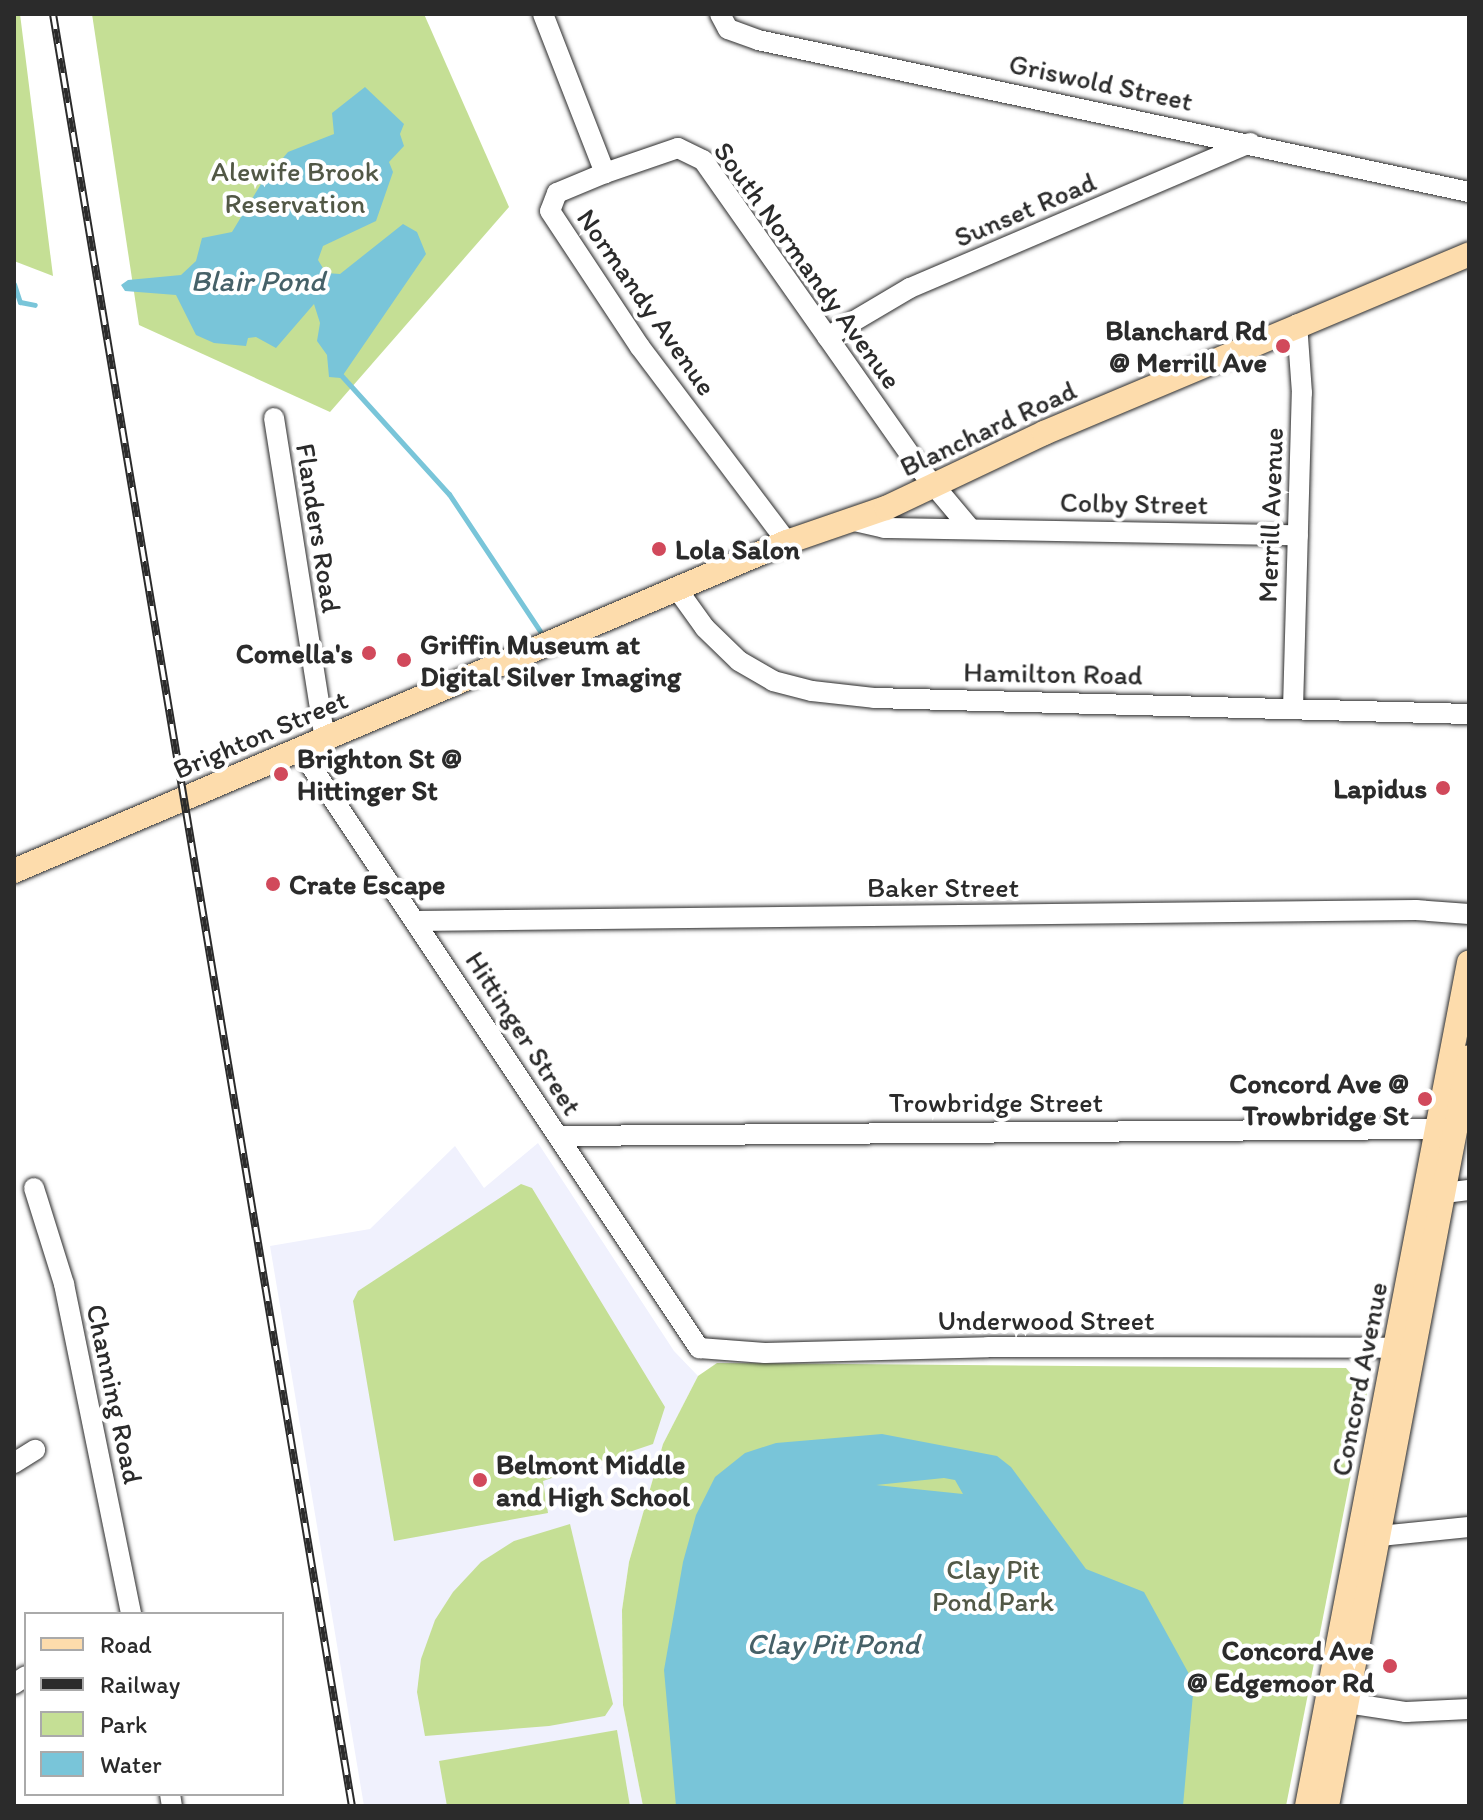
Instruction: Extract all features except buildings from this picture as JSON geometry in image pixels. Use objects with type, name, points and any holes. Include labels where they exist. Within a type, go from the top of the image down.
[{"type":"main road","name":"Blanchard Road","points":[[529,652],[787,542],[850,520],[1297,324],[1469,254]]},
{"type":"main road","name":"Brighton Street","points":[[14,871],[529,652]]},
{"type":"main road","name":"Concord Avenue","points":[[1327,1806],[1338,1701],[1434,1194],[1469,962]]},
{"type":"main road","name":"Concord Avenue","points":[[1444,1128],[1469,1057]]},
{"type":"main road","name":"Concord Avenue","points":[[1307,1806],[1338,1701]]},
{"type":"street","name":"Normandy Avenue","points":[[543,14],[605,173],[551,200],[559,231],[787,542]]},
{"type":"street","name":"Griswold Street","points":[[722,19],[758,40],[1469,192]]},
{"type":"street","name":"Sunset Road","points":[[827,337],[910,288],[1250,143]]},
{"type":"street","name":"South Normandy Avenue","points":[[605,173],[678,148],[692,152],[932,485]]},
{"type":"street","name":"Merrill Avenue","points":[[1293,708],[1302,393],[1297,324]]},
{"type":"street","name":"Flanders Road","points":[[274,418],[325,741]]},
{"type":"street","points":[[932,485],[969,527]]},
{"type":"street","name":"Colby Street","points":[[850,520],[884,528],[969,527],[1298,535]]},
{"type":"street","name":"Hamilton Road","points":[[677,589],[705,628],[739,661],[773,681],[812,691],[874,698],[1469,714]]},
{"type":"street","name":"Hittinger Street","points":[[301,751],[699,1348]]},
{"type":"street","name":"Baker Street","points":[[416,921],[1416,910],[1469,914]]},
{"type":"street","name":"Trowbridge Street","points":[[559,1136],[1444,1128]]},
{"type":"street","name":"Channing Road","points":[[34,1188],[64,1284],[131,1612]]},
{"type":"street","points":[[1434,1194],[1469,1190]]},
{"type":"street","name":"Underwood Street","points":[[699,1348],[765,1353],[988,1347],[1404,1350]]},
{"type":"street","points":[[14,1463],[35,1450]]},
{"type":"street","points":[[1370,1537],[1469,1527]]},
{"type":"street","points":[[1338,1701],[1406,1712],[1469,1709]]},
{"type":"shaded area","name":"Belmont Middle and High School","points":[[538,1143],[674,1351],[698,1376],[663,1444],[629,1562],[622,1610],[623,1705],[643,1806],[364,1806],[270,1246],[370,1229],[455,1146],[484,1188]]},
{"type":"green space","points":[[14,14],[20,14],[53,276],[14,261]]},
{"type":"green space","name":"Alewife Brook Reservation","points":[[92,14],[424,14],[509,207],[330,412],[139,325]]},
{"type":"green space","points":[[521,1184],[532,1188],[665,1407],[653,1444],[543,1481],[548,1513],[394,1541],[353,1301],[358,1291]]},
{"type":"green space","name":"Clay Pit Pond Park","points":[[717,1363],[1346,1368],[1367,1393],[1286,1806],[643,1806],[623,1705],[622,1610],[629,1562],[663,1444],[698,1376]]},
{"type":"green space","points":[[570,1524],[613,1704],[605,1716],[549,1726],[425,1736],[417,1692],[421,1659],[435,1620],[453,1592],[481,1562],[514,1541]]},
{"type":"green space","points":[[617,1730],[630,1806],[447,1806],[439,1761]]},
{"type":"water","name":"Blair Pond","points":[[365,87],[404,124],[400,134],[404,146],[389,162],[393,172],[376,221],[323,246],[318,260],[326,273],[340,274],[403,224],[417,232],[426,254],[341,378],[329,377],[327,355],[317,341],[320,323],[314,304],[276,348],[256,337],[248,338],[246,346],[214,343],[196,335],[176,295],[125,291],[121,285],[128,280],[181,275],[196,261],[202,238],[232,232],[261,184],[288,152],[334,134],[332,113]]},
{"type":"water","name":"Clay Pit Pond","points":[[882,1434],[997,1456],[1011,1467],[1086,1569],[1144,1592],[1194,1683],[1183,1806],[676,1806],[664,1670],[683,1562],[696,1515],[715,1477],[745,1453],[776,1443]],"holes":[[[944,1478],[955,1480],[963,1494],[876,1485]]]},
{"type":"waterway","points":[[14,284],[20,302],[35,305]]},
{"type":"waterway","points":[[340,374],[449,494],[540,631]]},
{"type":"railway","points":[[53,14],[352,1806]]},
{"type":"place","name":"Blanchard Rd @ Merrill Ave","points":[[1283,346]]},
{"type":"place","name":"Lola Salon","points":[[659,549]]},
{"type":"place","name":"Comella's","points":[[369,653]]},
{"type":"place","name":"Griffin Museum at Digital Silver Imaging","points":[[404,660]]},
{"type":"place","name":"Brighton St @ Hittinger St","points":[[281,774]]},
{"type":"place","name":"Lapidus","points":[[1443,788]]},
{"type":"place","name":"Crate Escape","points":[[273,884]]},
{"type":"place","name":"Concord Ave @ Trowbridge St","points":[[1425,1099]]},
{"type":"place","name":"Belmont Middle and High School","points":[[480,1480]]},
{"type":"place","name":"Concord Ave @ Edgemoor Rd","points":[[1390,1666]]}]
